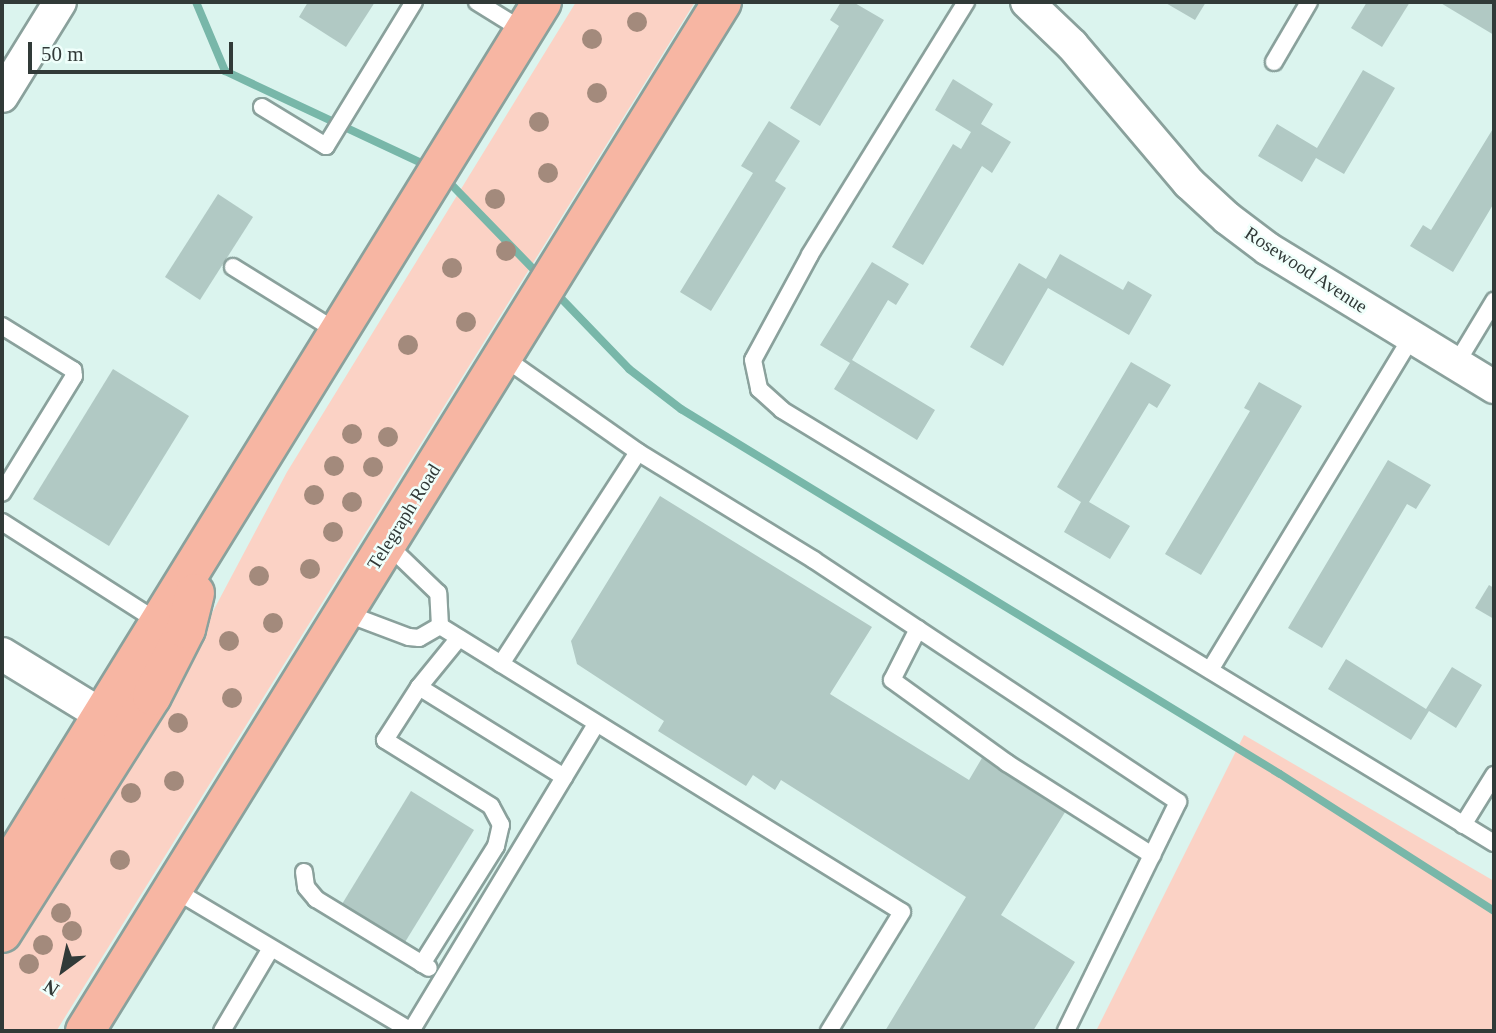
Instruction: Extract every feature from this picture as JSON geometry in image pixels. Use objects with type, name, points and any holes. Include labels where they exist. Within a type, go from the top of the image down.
[{"type":"main road","name":"Telegraph Road","points":[[85,1031],[722,2]]},
{"type":"main road","points":[[2,877],[533,16]]},
{"type":"main road","points":[[2,933],[152,696],[187,629],[205,550]]},
{"type":"street","points":[[2,96],[60,2]]},
{"type":"street","name":"Rosewood Avenue","points":[[1027,2],[1072,45],[1189,183],[1227,218],[1268,249],[1494,387]]},
{"type":"street","points":[[2,654],[103,716]]},
{"type":"lane","points":[[262,107],[326,146],[414,2]]},
{"type":"lane","points":[[477,2],[533,16]]},
{"type":"lane","points":[[966,2],[810,255],[752,360],[759,389],[782,410],[1494,844]]},
{"type":"lane","points":[[1274,62],[1309,2]]},
{"type":"lane","points":[[233,267],[338,332]]},
{"type":"lane","points":[[1456,364],[1494,301]]},
{"type":"lane","points":[[2,327],[73,370],[75,376],[2,493]]},
{"type":"lane","points":[[1210,670],[1412,337]]},
{"type":"lane","points":[[503,356],[638,452],[918,629],[1178,803],[1066,1031]]},
{"type":"lane","points":[[501,664],[638,452]]},
{"type":"lane","points":[[2,522],[160,623]]},
{"type":"lane","points":[[387,544],[438,593],[440,626]]},
{"type":"lane","points":[[345,613],[409,637],[419,638],[440,626]]},
{"type":"lane","points":[[440,626],[902,912],[829,1031]]},
{"type":"lane","points":[[918,629],[891,680],[1007,763],[1152,855]]},
{"type":"lane","points":[[422,964],[496,846],[501,825],[491,806],[386,740],[419,687],[459,638]]},
{"type":"lane","points":[[419,687],[564,777]]},
{"type":"lane","points":[[173,889],[411,1031],[596,724]]},
{"type":"lane","points":[[1463,825],[1494,775]]},
{"type":"lane","points":[[304,872],[306,887],[316,899],[444,976]]},
{"type":"lane","points":[[222,1031],[271,948]]},
{"type":"shaded area","points":[[576,2],[695,2],[57,1030],[2,1031],[2,955],[186,662],[287,472]]},
{"type":"shaded area","points":[[1244,735],[1494,881],[1494,1031],[1096,1031]]},
{"type":"building","points":[[308,2],[375,2],[346,47],[299,17]]},
{"type":"building","points":[[841,2],[853,2],[884,20],[820,126],[790,108],[839,26],[830,20]]},
{"type":"building","points":[[1164,2],[1206,2],[1195,20]]},
{"type":"building","points":[[1367,2],[1410,2],[1382,47],[1351,28]]},
{"type":"building","points":[[1439,2],[1494,2],[1494,35]]},
{"type":"building","points":[[1363,70],[1395,88],[1344,174],[1316,158],[1302,182],[1258,156],[1277,124],[1317,148]]},
{"type":"building","points":[[953,79],[993,104],[981,124],[1011,142],[992,173],[982,166],[923,265],[892,247],[953,144],[961,149],[971,132],[935,110]]},
{"type":"building","points":[[769,121],[800,141],[775,181],[786,188],[711,311],[680,292],[753,173],[741,166]]},
{"type":"building","points":[[1494,127],[1494,203],[1453,272],[1410,246],[1423,225],[1431,230]]},
{"type":"building","points":[[218,194],[253,217],[200,300],[165,277]]},
{"type":"building","points":[[1060,254],[1123,290],[1128,281],[1152,295],[1129,335],[1048,288],[1003,366],[970,347],[1019,263],[1046,279]]},
{"type":"building","points":[[872,262],[909,284],[896,305],[888,300],[852,360],[935,410],[917,440],[834,389],[850,363],[820,345]]},
{"type":"building","points":[[1131,362],[1171,385],[1157,408],[1149,403],[1089,502],[1130,526],[1110,559],[1064,532],[1081,502],[1057,487]]},
{"type":"building","points":[[113,369],[189,416],[109,546],[33,499]]},
{"type":"building","points":[[1259,382],[1302,406],[1201,575],[1165,554],[1250,411],[1244,408]]},
{"type":"building","points":[[1388,460],[1431,485],[1416,509],[1407,504],[1322,648],[1288,628]]},
{"type":"building","points":[[660,496],[872,627],[830,694],[969,780],[982,758],[1067,809],[1001,915],[1075,962],[1033,1031],[885,1031],[966,897],[781,780],[775,790],[753,775],[746,786],[658,731],[664,721],[577,664],[571,641]]},
{"type":"building","points":[[1489,585],[1494,588],[1494,619],[1475,608]]},
{"type":"building","points":[[1346,659],[1426,709],[1452,667],[1482,685],[1456,728],[1429,711],[1411,740],[1328,689]]},
{"type":"building","points":[[411,791],[474,830],[402,947],[339,909]]},
{"type":"waterway","points":[[196,2],[225,71],[430,167]]},
{"type":"waterway","points":[[446,179],[539,275]]},
{"type":"waterway","points":[[555,292],[629,369],[681,409],[1280,774],[1494,911]]}]
